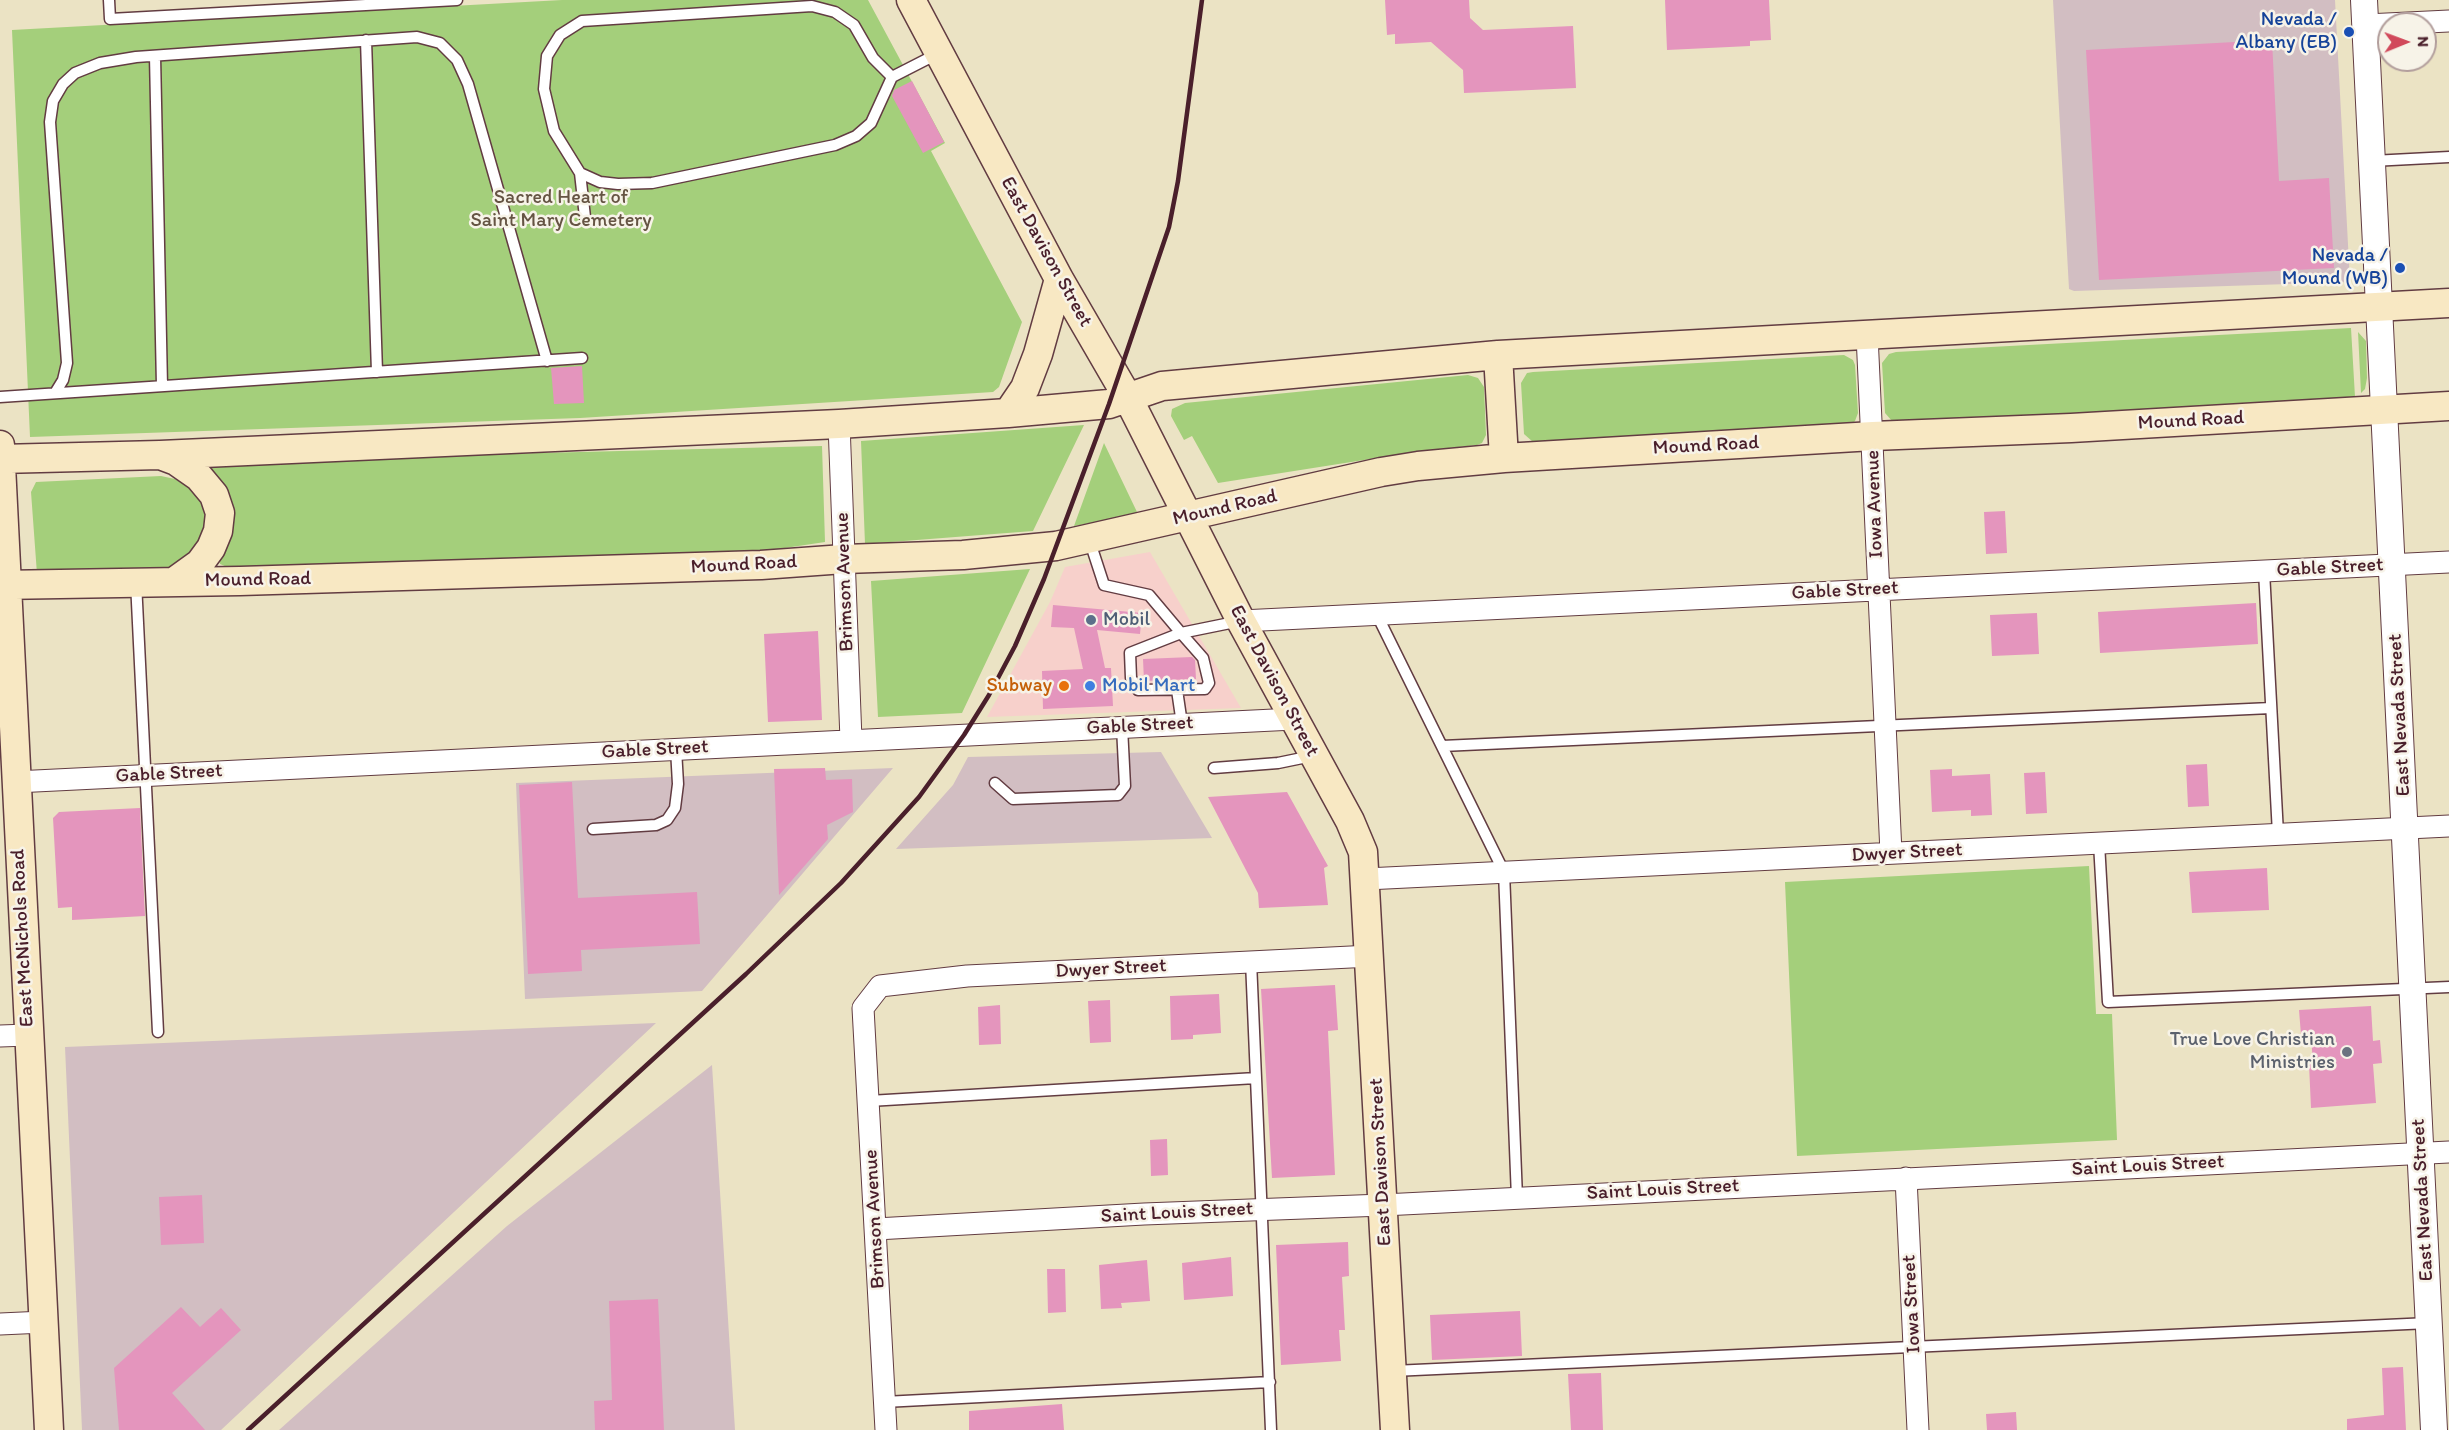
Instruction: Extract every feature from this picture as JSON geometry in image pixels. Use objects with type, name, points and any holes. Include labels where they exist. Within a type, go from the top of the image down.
[{"type":"main road","name":"East Davison Street","points":[[911,0],[1059,279],[1128,398],[1241,621],[1350,821],[1364,852],[1395,1430]]},
{"type":"main road","points":[[1008,414],[1025,388],[1038,354],[1059,279]]},
{"type":"main road","points":[[0,459],[160,455],[839,424],[1008,414],[1094,406],[1128,398],[1162,386],[1498,355],[2449,303]]},
{"type":"main road","points":[[1498,355],[1504,458]]},
{"type":"main road","name":"Mound Road","points":[[3,585],[761,566],[844,559],[963,555],[1056,546],[1381,472],[1504,458],[2449,406]]},
{"type":"main road","name":"East McNichols Road","points":[[0,445],[7,747],[15,782],[14,1035],[44,1322],[49,1430]]},
{"type":"main road","points":[[160,455],[176,461],[199,477],[214,495],[220,513],[218,531],[211,549],[200,563],[175,581]]},
{"type":"street","points":[[2365,13],[2449,21]]},
{"type":"street","name":"East Nevada Street","points":[[2365,13],[2434,1430]]},
{"type":"street","name":"Iowa Avenue","points":[[1867,334],[1891,853]]},
{"type":"street","name":"Brimson Avenue","points":[[839,424],[851,740]]},
{"type":"street","name":"Gable Street","points":[[1241,621],[2449,562]]},
{"type":"street","name":"Gable Street","points":[[15,782],[1294,719]]},
{"type":"street","name":"Dwyer Street","points":[[1366,879],[2449,826]]},
{"type":"street","name":"Dwyer Street","points":[[863,1008],[880,986],[894,983],[967,976],[1371,956]]},
{"type":"street","name":"Brimson Avenue","points":[[863,1008],[886,1430]]},
{"type":"street","name":"Saint Louis Street","points":[[876,1229],[2449,1152]]},
{"type":"street","name":"Iowa Street","points":[[1906,1178],[1918,1430]]},
{"type":"street","points":[[0,1324],[44,1322]]},
{"type":"lane","points":[[109,0],[110,19],[458,0]]},
{"type":"lane","points":[[585,216],[580,173],[554,131],[544,89],[548,56],[560,34],[582,21],[812,6],[835,12],[854,25],[873,58],[892,77]]},
{"type":"lane","points":[[55,393],[63,380],[67,363],[50,122],[53,101],[63,84],[75,73],[100,63],[155,56],[366,40],[417,37],[440,43],[457,60],[468,84],[547,361]]},
{"type":"lane","points":[[366,40],[377,372]]},
{"type":"lane","points":[[580,173],[600,182],[651,183],[835,145],[856,136],[871,123],[892,77],[939,52]]},
{"type":"lane","points":[[155,56],[162,386]]},
{"type":"lane","points":[[2372,161],[2449,157]]},
{"type":"lane","points":[[0,397],[582,358]]},
{"type":"lane","points":[[1089,539],[1104,585],[1149,595],[1181,633],[1203,658],[1209,683],[1205,689],[1137,690],[1131,678],[1130,652],[1181,633],[1241,621]]},
{"type":"lane","points":[[2264,571],[2278,834]]},
{"type":"lane","points":[[136,582],[158,1032]]},
{"type":"lane","points":[[1377,615],[1504,872],[1517,1198]]},
{"type":"lane","points":[[1177,690],[1182,724]]},
{"type":"lane","points":[[1442,746],[2271,708]]},
{"type":"lane","points":[[995,783],[1012,799],[1118,795],[1125,786],[1122,727]]},
{"type":"lane","points":[[593,829],[656,825],[667,820],[675,808],[678,784],[676,749]]},
{"type":"lane","points":[[1214,768],[1278,763],[1314,755]]},
{"type":"lane","points":[[2099,843],[2108,1002],[2449,987]]},
{"type":"lane","points":[[1251,962],[1271,1430]]},
{"type":"lane","points":[[868,1101],[1256,1078]]},
{"type":"lane","points":[[1392,1371],[2429,1323]]},
{"type":"lane","points":[[884,1402],[1270,1382]]},
{"type":"shaded area","points":[[2053,0],[2335,0],[2350,282],[2074,291],[2069,289]]},
{"type":"shaded area","points":[[1150,552],[1241,708],[987,717],[1050,602],[1065,567]]},
{"type":"shaded area","points":[[1161,752],[1212,838],[896,849],[953,785],[968,757]]},
{"type":"shaded area","points":[[893,768],[702,991],[525,999],[516,783]]},
{"type":"shaded area","points":[[656,1023],[221,1430],[82,1430],[65,1047]]},
{"type":"shaded area","points":[[712,1065],[735,1430],[279,1430],[507,1226]]},
{"type":"green space","name":"Sacred Heart of Saint Mary Cemetery","points":[[562,0],[868,0],[945,143],[931,151],[1022,322],[999,387],[993,392],[580,418],[30,437],[12,30]]},
{"type":"green space","points":[[2351,328],[2355,397],[1903,423],[1892,421],[1885,413],[1882,363],[1889,354],[1896,352]]},
{"type":"green space","points":[[2358,332],[2366,341],[2367,378],[2365,389],[2361,393]]},
{"type":"green space","points":[[1844,355],[1853,360],[1855,365],[1858,413],[1851,425],[1533,442],[1524,434],[1521,383],[1527,373]]},
{"type":"green space","points":[[1468,375],[1478,378],[1484,387],[1486,435],[1482,443],[1218,483],[1192,436],[1184,440],[1171,416],[1172,409],[1185,403]]},
{"type":"green space","points":[[1084,425],[1033,531],[865,544],[861,441]]},
{"type":"green space","points":[[1104,443],[1137,512],[1130,516],[1074,526]]},
{"type":"green space","points":[[822,446],[825,542],[738,555],[345,569],[309,564],[227,567],[220,564],[210,473],[210,465],[218,461]]},
{"type":"green space","points":[[161,476],[175,479],[189,487],[202,504],[206,523],[202,538],[185,566],[164,570],[37,574],[31,492],[36,482]]},
{"type":"green space","points":[[1030,569],[962,713],[878,717],[871,581]]},
{"type":"green space","points":[[2089,866],[2096,1014],[2112,1014],[2117,1140],[1797,1156],[1785,882]]},
{"type":"building","points":[[1385,0],[1469,0],[1470,18],[1483,30],[1573,26],[1576,88],[1464,93],[1463,70],[1431,42],[1395,44],[1395,34],[1387,35]]},
{"type":"building","points":[[1665,0],[1769,0],[1771,40],[1750,41],[1750,46],[1667,50]]},
{"type":"building","points":[[2272,40],[2279,181],[2329,178],[2334,268],[2099,280],[2086,50]]},
{"type":"building","points":[[912,81],[944,142],[923,153],[892,96],[894,90]]},
{"type":"building","points":[[582,366],[584,403],[554,404],[551,368]]},
{"type":"building","points":[[2005,511],[2007,553],[1986,554],[1984,512]]},
{"type":"building","points":[[2256,603],[2258,644],[2100,653],[2098,612]]},
{"type":"building","points":[[1053,605],[1142,613],[1140,634],[1097,630],[1105,668],[1111,668],[1113,706],[1043,709],[1042,671],[1083,669],[1074,628],[1051,627]]},
{"type":"building","points":[[2037,613],[2039,654],[1992,656],[1990,615]]},
{"type":"building","points":[[818,631],[822,720],[768,722],[764,634]]},
{"type":"building","points":[[1192,657],[1195,660],[1196,679],[1144,681],[1143,659]]},
{"type":"building","points":[[2207,764],[2209,806],[2188,807],[2186,765]]},
{"type":"building","points":[[825,768],[826,780],[852,779],[853,812],[827,825],[828,839],[779,895],[774,769]]},
{"type":"building","points":[[1952,769],[1952,776],[1990,774],[1992,815],[1971,816],[1971,810],[1932,812],[1930,770]]},
{"type":"building","points":[[2045,772],[2047,813],[2026,814],[2024,773]]},
{"type":"building","points":[[572,782],[578,898],[697,892],[700,944],[581,950],[582,971],[528,974],[519,785]]},
{"type":"building","points":[[1287,792],[1328,866],[1324,868],[1328,905],[1259,908],[1258,893],[1208,797]]},
{"type":"building","points":[[140,808],[145,916],[72,920],[72,907],[58,908],[53,818],[59,812]]},
{"type":"building","points":[[2267,868],[2269,910],[2192,913],[2189,872]]},
{"type":"building","points":[[1335,985],[1338,1030],[1328,1031],[1335,1175],[1272,1178],[1261,989]]},
{"type":"building","points":[[1219,994],[1221,1033],[1193,1035],[1193,1039],[1171,1040],[1170,996]]},
{"type":"building","points":[[1110,1000],[1111,1042],[1090,1043],[1088,1001]]},
{"type":"building","points":[[1000,1005],[1001,1044],[979,1045],[978,1007]]},
{"type":"building","name":"True Love Christian Ministries","points":[[2371,1006],[2373,1041],[2380,1040],[2382,1063],[2373,1064],[2376,1103],[2311,1108],[2309,1064],[2313,1064],[2311,1035],[2301,1035],[2299,1010]]},
{"type":"building","points":[[1167,1139],[1168,1175],[1151,1176],[1150,1140]]},
{"type":"building","points":[[202,1195],[204,1243],[161,1245],[159,1197]]},
{"type":"building","points":[[1348,1242],[1349,1276],[1342,1277],[1345,1330],[1339,1330],[1341,1361],[1281,1365],[1276,1245]]},
{"type":"building","points":[[1231,1257],[1233,1296],[1184,1300],[1182,1263]]},
{"type":"building","points":[[1147,1260],[1150,1301],[1121,1303],[1122,1308],[1101,1309],[1099,1265]]},
{"type":"building","points":[[1047,1269],[1065,1269],[1066,1312],[1048,1313]]},
{"type":"building","points":[[658,1299],[664,1430],[595,1430],[594,1401],[612,1400],[609,1301]]},
{"type":"building","points":[[181,1307],[200,1327],[221,1308],[241,1330],[172,1393],[205,1430],[119,1430],[114,1368]]},
{"type":"building","points":[[1520,1311],[1522,1356],[1432,1360],[1430,1315]]},
{"type":"building","points":[[2403,1367],[2406,1430],[2347,1430],[2347,1419],[2384,1415],[2382,1368]]},
{"type":"building","points":[[1601,1373],[1603,1430],[1571,1430],[1568,1374]]},
{"type":"building","points":[[1062,1404],[1064,1430],[969,1430],[969,1411]]},
{"type":"building","points":[[2016,1412],[2017,1430],[1987,1430],[1986,1414]]},
{"type":"railway","points":[[248,1430],[746,974],[841,883],[919,797],[964,735],[989,695],[1015,646],[1044,579],[1109,404],[1169,227],[1178,181],[1202,0]]},
{"type":"place","name":"Nevada / Albany (EB)","points":[[2349,32]]},
{"type":"place","name":"Nevada / Mound (WB)","points":[[2400,268]]},
{"type":"place","name":"Mobil","points":[[1091,620]]},
{"type":"place","name":"Subway","points":[[1064,686]]},
{"type":"place","name":"Mobil Mart","points":[[1090,686]]},
{"type":"place","name":"True Love Christian Ministries","points":[[2347,1052]]}]
